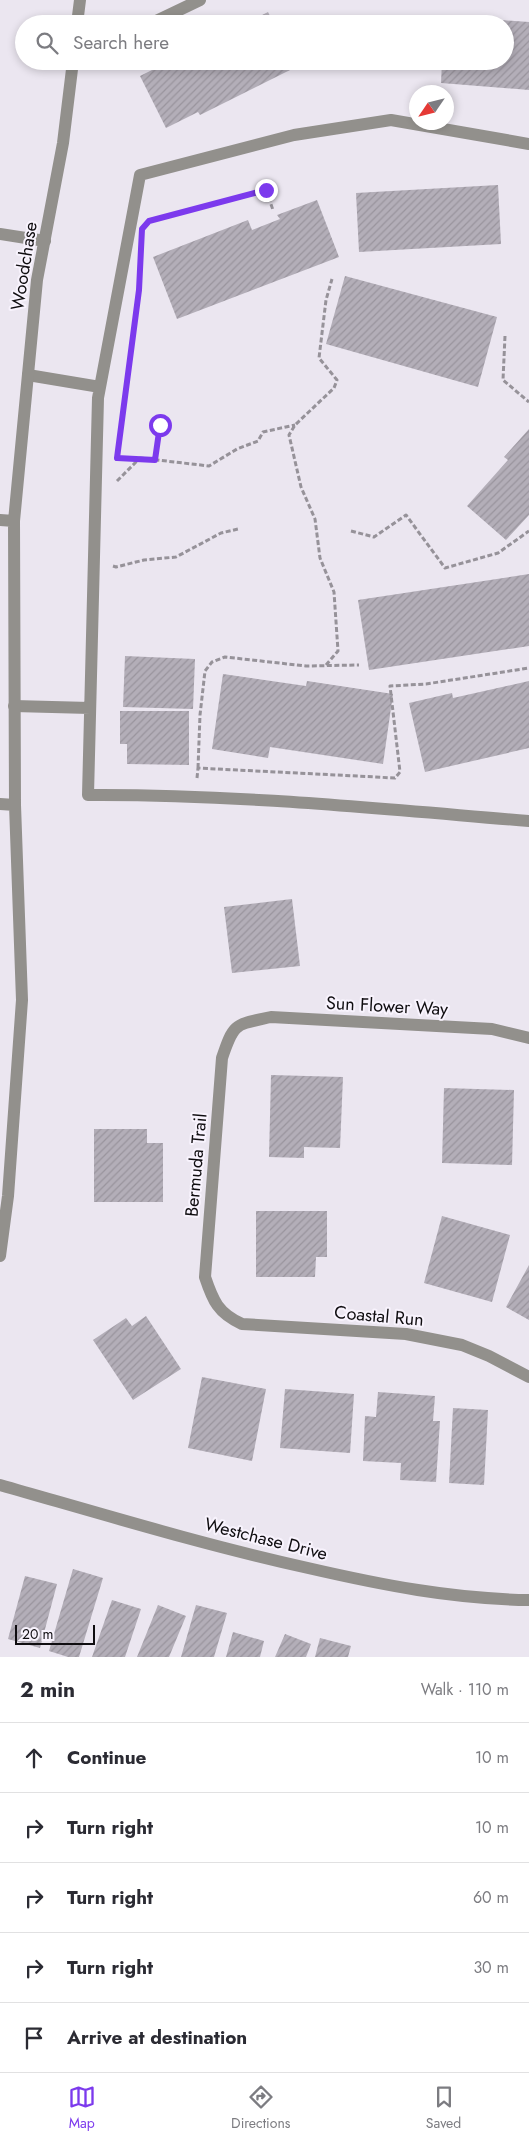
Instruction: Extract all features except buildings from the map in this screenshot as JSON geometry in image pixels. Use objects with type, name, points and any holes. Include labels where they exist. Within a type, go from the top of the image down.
[{"type":"street","points":[[79,15],[80,0]]},
{"type":"street","points":[[169,15],[200,0]]},
{"type":"street","name":"Woodchase","points":[[1,1249],[22,1000],[15,806],[14,522],[37,280],[63,143],[72,70]]},
{"type":"street","points":[[529,144],[392,120],[294,135],[140,174],[98,398],[88,795],[148,794],[529,820]]},
{"type":"street","points":[[0,234],[45,241]]},
{"type":"street","points":[[28,375],[100,387]]},
{"type":"street","points":[[0,520],[14,522]]},
{"type":"street","points":[[14,706],[90,708]]},
{"type":"street","points":[[0,804],[15,806]]},
{"type":"street","name":"Sun Flower Way","points":[[242,1024],[271,1018],[492,1029],[529,1038]]},
{"type":"street","name":"Bermuda Trail","points":[[222,1312],[209,1290],[205,1277],[222,1058],[230,1033],[242,1024]]},
{"type":"street","name":"Coastal Run","points":[[222,1312],[242,1324],[406,1334],[462,1345],[489,1356],[529,1377]]},
{"type":"street","name":"Westchase Drive","points":[[0,1485],[255,1556],[359,1580],[431,1594],[529,1600]]},
{"type":"path","points":[[146,225],[149,221],[275,189]]},
{"type":"path","points":[[266,190],[273,210]]},
{"type":"path","points":[[326,665],[338,650],[334,592],[320,558],[316,519],[301,487],[289,436],[295,425],[334,388],[337,380],[319,358],[326,300],[332,279]]},
{"type":"path","points":[[119,445],[135,320]]},
{"type":"path","points":[[505,336],[503,380],[529,402]]},
{"type":"path","points":[[155,460],[160,425]]},
{"type":"path","points":[[117,458],[140,458],[209,466],[237,449],[258,441],[263,432],[295,425]]},
{"type":"path","points":[[116,466],[118,452]]},
{"type":"path","points":[[115,475],[114,483],[140,458]]},
{"type":"path","points":[[352,531],[374,537],[406,515],[445,568],[498,553],[529,531]]},
{"type":"path","points":[[105,564],[116,567],[144,560],[176,556],[221,533],[238,529]]},
{"type":"path","points":[[197,780],[200,715],[205,671],[212,662],[225,658],[306,666],[359,665]]},
{"type":"path","points":[[198,768],[395,778],[400,772],[390,686],[426,684],[529,668]]},
{"type":"route","points":[[160,425],[155,460],[117,458],[139,290],[142,229],[149,221],[266,190]]}]
